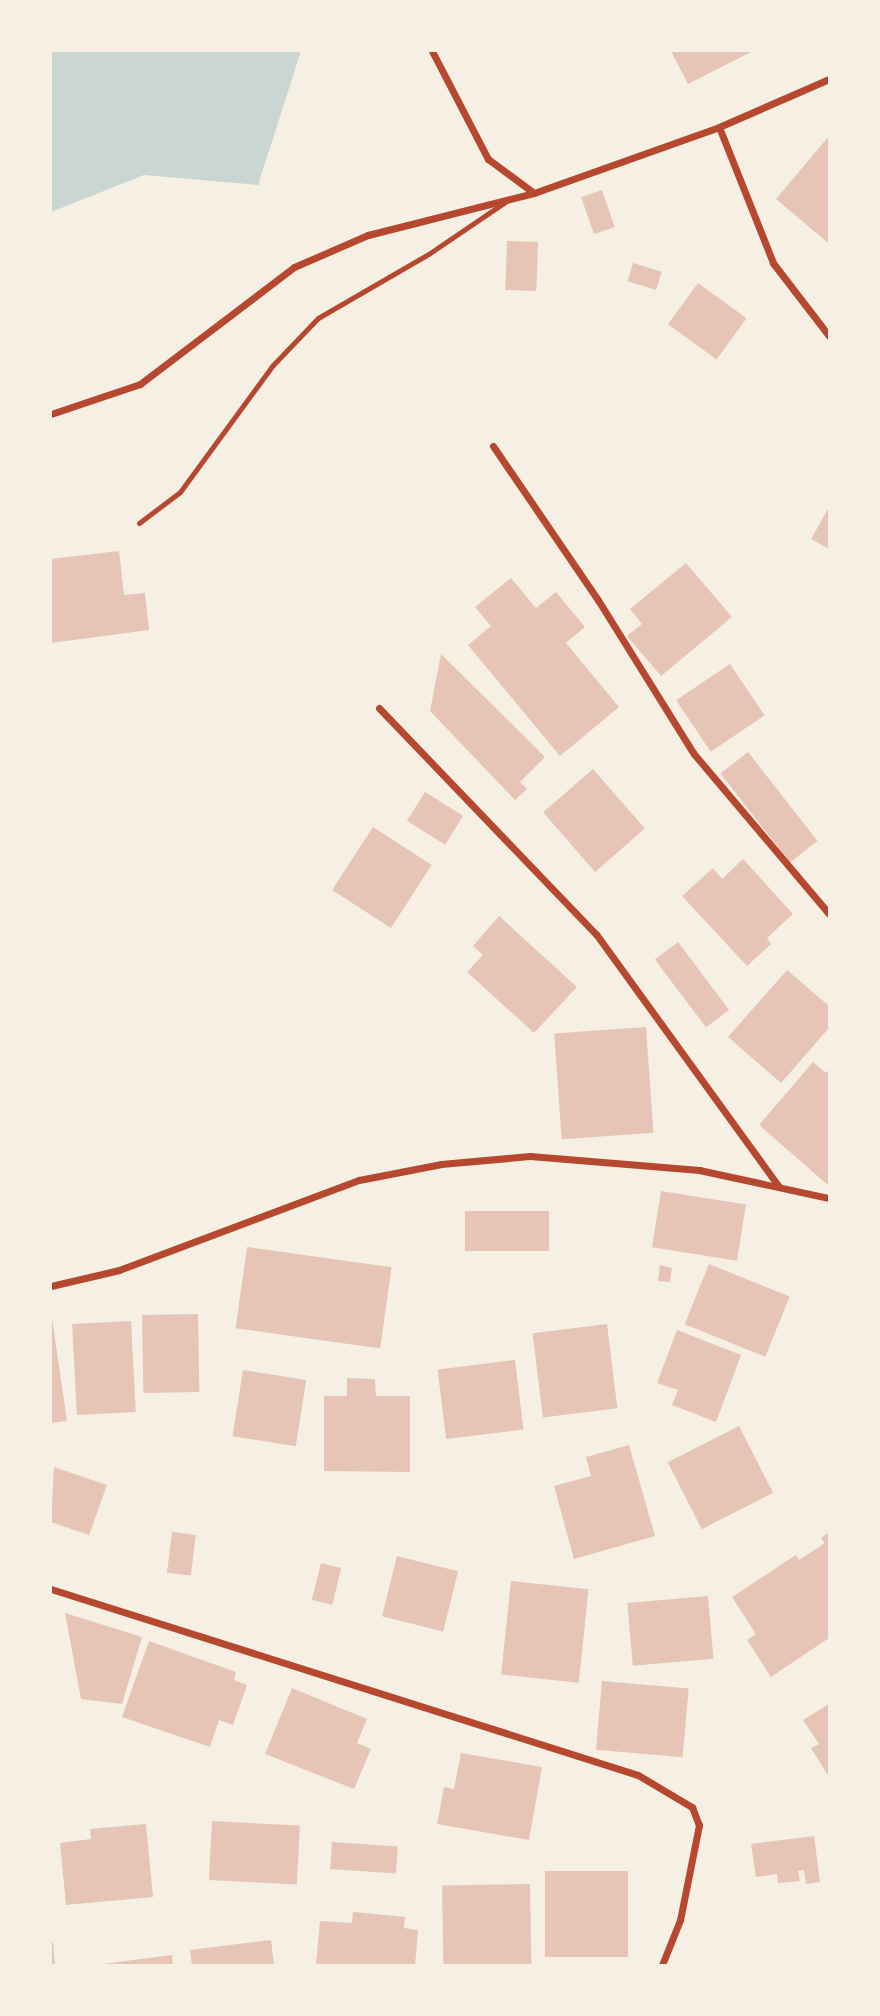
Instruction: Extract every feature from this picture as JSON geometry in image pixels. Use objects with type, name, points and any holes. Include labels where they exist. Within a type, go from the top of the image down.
[{"type":"street","points":[[432,51],[488,159],[534,193]]},
{"type":"street","points":[[51,414],[140,384],[294,267],[368,236],[534,193],[719,127],[829,79]]},
{"type":"street","points":[[719,127],[773,263],[829,336]]},
{"type":"street","points":[[493,446],[598,600],[694,754],[829,914]]},
{"type":"street","points":[[379,708],[596,934],[780,1188]]},
{"type":"street","points":[[51,1286],[119,1270],[359,1180],[441,1164],[530,1156],[699,1170],[829,1198]]},
{"type":"street","points":[[51,1589],[638,1775],[692,1807],[699,1825],[680,1920],[662,1965]]},
{"type":"lane","points":[[139,523],[180,492],[273,365],[318,318],[430,253],[508,200]]},
{"type":"shaded area","points":[[51,51],[301,51],[258,185],[144,175],[51,212]]},
{"type":"building","points":[[671,51],[753,51],[688,84]]},
{"type":"building","points":[[829,136],[829,240],[827,242],[776,199]]},
{"type":"building","points":[[602,190],[615,227],[594,234],[581,197]]},
{"type":"building","points":[[507,241],[538,242],[536,291],[505,290]]},
{"type":"building","points":[[633,263],[662,272],[656,290],[627,281]]},
{"type":"building","points":[[698,283],[747,318],[717,360],[668,324]]},
{"type":"building","points":[[829,507],[829,549],[811,539]]},
{"type":"building","points":[[119,551],[124,595],[145,593],[149,630],[51,643],[51,559]]},
{"type":"building","points":[[686,563],[732,617],[661,676],[627,636],[642,624],[630,609]]},
{"type":"building","points":[[511,578],[536,608],[556,592],[585,627],[566,643],[619,707],[560,756],[468,645],[491,626],[475,607]]},
{"type":"building","points":[[441,654],[545,757],[520,782],[527,789],[515,800],[430,711]]},
{"type":"building","points":[[730,664],[765,715],[711,752],[676,700]]},
{"type":"building","points":[[748,752],[818,841],[790,863],[720,774]]},
{"type":"building","points":[[593,769],[645,829],[595,872],[543,812]]},
{"type":"building","points":[[425,792],[463,816],[445,845],[407,821]]},
{"type":"building","points":[[373,827],[432,865],[391,928],[332,890]]},
{"type":"building","points":[[743,859],[793,914],[767,938],[771,944],[747,966],[682,896],[713,868],[722,879]]},
{"type":"building","points":[[499,916],[577,987],[534,1033],[467,972],[483,955],[473,946]]},
{"type":"building","points":[[678,942],[729,1010],[706,1027],[655,959]]},
{"type":"building","points":[[787,970],[829,1006],[829,1028],[781,1083],[728,1037]]},
{"type":"building","points":[[646,1027],[653,1133],[562,1139],[554,1033]]},
{"type":"building","points":[[813,1062],[826,1073],[829,1069],[829,1186],[759,1125]]},
{"type":"building","points":[[661,1191],[746,1204],[737,1261],[652,1247]]},
{"type":"building","points":[[465,1211],[549,1211],[549,1251],[465,1251]]},
{"type":"building","points":[[247,1247],[392,1267],[380,1349],[236,1328]]},
{"type":"building","points":[[709,1264],[790,1297],[765,1357],[685,1324]]},
{"type":"building","points":[[660,1265],[672,1268],[670,1282],[658,1281]]},
{"type":"building","points":[[51,1311],[67,1421],[51,1423]]},
{"type":"building","points":[[198,1314],[199,1392],[143,1393],[142,1315]]},
{"type":"building","points":[[131,1321],[136,1412],[77,1415],[72,1324]]},
{"type":"building","points":[[607,1324],[617,1408],[543,1418],[533,1333]]},
{"type":"building","points":[[677,1330],[741,1355],[716,1422],[672,1405],[678,1390],[657,1383]]},
{"type":"building","points":[[515,1360],[524,1429],[446,1439],[438,1370]]},
{"type":"building","points":[[243,1370],[306,1380],[296,1446],[233,1436]]},
{"type":"building","points":[[347,1378],[375,1379],[376,1396],[410,1396],[410,1472],[324,1471],[324,1396],[347,1396]]},
{"type":"building","points":[[739,1426],[773,1493],[702,1529],[668,1462]]},
{"type":"building","points":[[629,1445],[655,1536],[574,1559],[554,1486],[591,1476],[586,1457]]},
{"type":"building","points":[[54,1467],[107,1485],[89,1535],[51,1522]]},
{"type":"building","points":[[172,1532],[196,1535],[191,1576],[167,1573]]},
{"type":"building","points":[[829,1532],[829,1638],[771,1677],[747,1640],[756,1634],[732,1597],[796,1555],[799,1560],[825,1543],[821,1538]]},
{"type":"building","points":[[397,1556],[458,1571],[443,1631],[382,1616]]},
{"type":"building","points":[[321,1563],[341,1568],[332,1605],[312,1600]]},
{"type":"building","points":[[511,1581],[589,1589],[579,1683],[501,1674]]},
{"type":"building","points":[[708,1596],[713,1659],[633,1666],[627,1603]]},
{"type":"building","points":[[65,1613],[142,1637],[122,1704],[81,1699]]},
{"type":"building","points":[[149,1641],[236,1672],[234,1680],[247,1685],[233,1725],[219,1720],[210,1747],[122,1717]]},
{"type":"building","points":[[602,1681],[689,1689],[683,1757],[596,1750]]},
{"type":"building","points":[[292,1688],[367,1719],[357,1743],[371,1749],[354,1789],[265,1754]]},
{"type":"building","points":[[829,1704],[829,1777],[811,1748],[819,1744],[803,1720]]},
{"type":"building","points":[[461,1753],[542,1767],[529,1840],[437,1824],[444,1787],[454,1789]]},
{"type":"building","points":[[212,1821],[300,1826],[297,1885],[209,1880]]},
{"type":"building","points":[[146,1824],[153,1897],[66,1905],[60,1843],[91,1839],[90,1829]]},
{"type":"building","points":[[814,1836],[820,1882],[806,1884],[804,1870],[798,1871],[800,1881],[778,1883],[777,1874],[756,1877],[751,1844]]},
{"type":"building","points":[[332,1842],[398,1847],[396,1874],[330,1869]]},
{"type":"building","points":[[545,1871],[628,1871],[628,1957],[545,1957]]},
{"type":"building","points":[[530,1884],[531,1965],[443,1965],[442,1886]]},
{"type":"building","points":[[353,1912],[405,1917],[404,1928],[418,1930],[415,1965],[316,1965],[320,1921],[352,1923]]},
{"type":"building","points":[[271,1940],[274,1965],[192,1965],[190,1950]]},
{"type":"building","points":[[53,1942],[55,1965],[51,1965]]},
{"type":"building","points":[[172,1955],[173,1965],[103,1965],[103,1964]]}]
